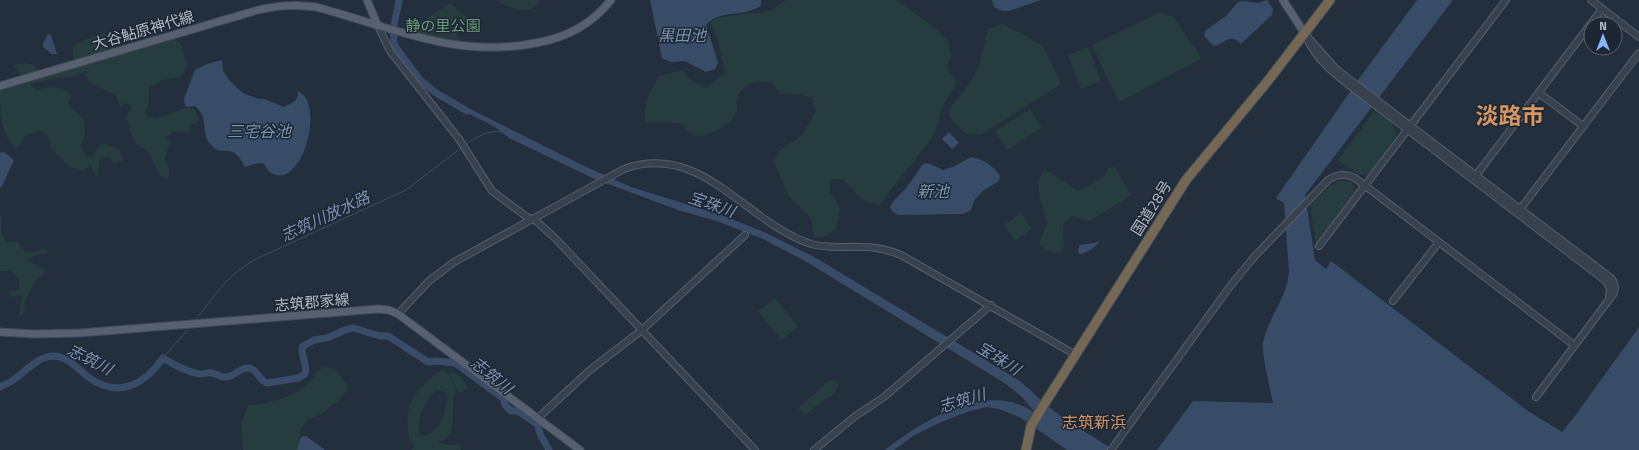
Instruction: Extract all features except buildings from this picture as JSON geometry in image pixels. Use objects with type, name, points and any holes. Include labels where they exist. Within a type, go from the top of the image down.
[{"type":"highway","name":"国道28号","points":[[1026,450],[1031,426],[1044,403],[1076,355],[1186,180],[1305,34],[1330,0]]},
{"type":"main road","points":[[368,0],[378,26]]},
{"type":"main road","name":"大谷鮎原神代線","points":[[0,86],[272,6],[293,5],[316,7],[430,40],[463,47],[494,48],[525,46],[554,40],[575,30],[593,17],[611,0]]},
{"type":"main road","points":[[1283,0],[1305,34]]},
{"type":"main road","name":"志筑郡家線","points":[[0,332],[56,334],[201,324],[378,309],[389,310],[398,314],[580,450]]},
{"type":"street","points":[[1319,246],[1506,0]]},
{"type":"street","points":[[1591,0],[1639,37]]},
{"type":"street","points":[[1474,177],[1602,9]]},
{"type":"street","points":[[378,26],[390,51],[460,141],[492,191],[532,219],[555,238],[754,450]]},
{"type":"street","points":[[1305,34],[1310,45],[1322,60],[1352,84],[1519,211],[1611,278],[1616,288],[1614,294],[1536,397]]},
{"type":"street","points":[[1519,211],[1639,53]]},
{"type":"street","points":[[1539,92],[1583,126]]},
{"type":"street","points":[[398,314],[429,281],[447,266],[612,175],[632,166],[650,163],[668,163],[687,168],[706,178],[780,229],[797,238],[821,246],[872,247],[894,252],[911,259],[1076,355]]},
{"type":"street","points":[[1112,449],[1231,285],[1255,256],[1328,180],[1340,175],[1350,176],[1365,186],[1574,345]]},
{"type":"street","points":[[538,418],[590,370],[642,330],[745,235]]},
{"type":"street","points":[[1393,301],[1439,242]]},
{"type":"street","points":[[814,450],[854,417],[884,397],[991,305]]},
{"type":"green space","points":[[496,0],[541,0],[532,8],[520,10],[507,6]]},
{"type":"green space","points":[[786,0],[896,0],[930,24],[948,41],[951,56],[947,67],[957,83],[943,106],[933,137],[879,205],[862,200],[843,179],[830,179],[830,192],[840,209],[836,229],[822,238],[815,237],[812,229],[812,219],[788,195],[774,161],[778,152],[802,135],[816,111],[812,98],[802,95],[780,94],[772,82],[761,81],[750,84],[741,90],[737,102],[737,111],[733,117],[724,126],[712,133],[700,136],[689,132],[681,123],[645,122],[646,103],[659,76],[683,70],[690,80],[707,88],[725,73],[719,44],[710,22],[718,18],[750,13],[763,13],[772,10]]},
{"type":"green space","name":"静の里公園","points":[[450,3],[472,22],[456,34],[463,44],[409,32],[410,29]]},
{"type":"green space","points":[[1158,13],[1174,17],[1201,59],[1119,102],[1092,45]]},
{"type":"green space","points":[[1003,24],[1042,45],[1061,84],[981,135],[966,134],[950,118],[950,108],[967,87],[976,72],[988,29]]},
{"type":"green space","points":[[101,34],[107,34],[110,38],[106,45],[106,52],[73,60],[73,48],[79,42]]},
{"type":"green space","points":[[175,38],[181,44],[187,67],[181,77],[162,80],[149,88],[149,102],[146,110],[148,117],[156,119],[186,108],[194,109],[198,117],[198,122],[192,124],[189,132],[173,131],[166,138],[170,142],[165,159],[169,168],[167,178],[161,177],[150,154],[134,141],[126,117],[132,106],[125,103],[120,107],[116,95],[93,85],[87,78],[86,74],[88,72],[86,71],[72,77],[58,78],[30,84],[36,90],[55,87],[68,92],[71,96],[68,101],[70,107],[84,119],[85,135],[81,147],[86,158],[92,156],[101,145],[104,144],[120,149],[123,160],[114,164],[109,157],[100,158],[98,176],[95,176],[91,165],[84,170],[70,168],[51,148],[48,136],[41,131],[26,135],[17,147],[11,143],[7,137],[2,122],[0,89]]},
{"type":"green space","points":[[1088,47],[1101,81],[1081,89],[1068,55]]},
{"type":"green space","points":[[27,63],[35,65],[37,71],[23,76],[13,67],[18,64]]},
{"type":"green space","points":[[1030,109],[1042,127],[1007,150],[995,131]]},
{"type":"green space","points":[[1375,110],[1393,125],[1396,137],[1369,174],[1359,175],[1338,160]]},
{"type":"green space","points":[[1115,167],[1131,195],[1090,221],[1071,216],[1063,225],[1064,247],[1062,253],[1049,252],[1041,247],[1039,244],[1047,222],[1040,199],[1038,183],[1043,171],[1046,170],[1076,190],[1082,190],[1105,176],[1108,168]]},
{"type":"green space","points":[[1341,180],[1353,183],[1354,193],[1317,242],[1315,241],[1310,204],[1329,186]]},
{"type":"green space","points":[[1021,213],[1032,229],[1015,241],[1004,225]]},
{"type":"green space","points":[[0,215],[2,217],[2,234],[5,240],[8,242],[17,241],[20,246],[29,252],[46,248],[48,253],[39,254],[26,260],[44,268],[45,273],[33,283],[26,298],[22,315],[19,314],[22,296],[19,295],[10,297],[9,291],[15,291],[19,288],[19,281],[12,271],[0,271]]},
{"type":"green space","points":[[775,298],[798,327],[781,340],[758,311]]},
{"type":"green space","points":[[324,367],[335,369],[349,388],[338,401],[321,414],[306,421],[300,431],[299,450],[243,450],[241,426],[248,405],[264,403],[288,396],[302,388],[318,371]]},
{"type":"green space","points":[[440,371],[446,372],[456,389],[453,400],[453,421],[451,432],[446,438],[437,443],[453,445],[459,444],[461,450],[411,450],[415,445],[409,440],[407,419],[409,408],[417,392]],"holes":[[[436,390],[444,391],[447,394],[447,400],[442,419],[439,425],[430,434],[424,436],[419,433],[419,421],[425,404]]]},
{"type":"green space","points":[[453,372],[462,378],[468,389],[459,393],[449,374]]},
{"type":"green space","points":[[832,380],[836,381],[839,386],[830,397],[829,396],[805,415],[798,408],[826,382]]},
{"type":"water","name":"黒田池","points":[[650,0],[761,0],[761,6],[754,10],[722,15],[706,24],[718,63],[715,69],[706,72],[685,61],[671,62],[662,58]]},
{"type":"water","points":[[992,0],[1041,0],[1009,11],[1003,11],[994,7]]},
{"type":"water","points":[[1267,0],[1273,9],[1272,15],[1241,44],[1233,39],[1230,39],[1214,46],[1204,36],[1205,31],[1226,16],[1238,2],[1243,1],[1258,3]]},
{"type":"water","points":[[1417,0],[1453,0],[1305,195],[1315,260],[1326,269],[1331,261],[1528,411],[1562,432],[1639,327],[1639,450],[1157,450],[1193,401],[1273,403],[1265,363],[1263,343],[1269,324],[1285,290],[1289,271],[1284,203],[1276,198],[1361,76]]},
{"type":"water","points":[[48,34],[51,35],[57,54],[52,54],[43,47]]},
{"type":"water","name":"三宅谷池","points":[[222,60],[223,71],[230,81],[243,93],[284,107],[296,99],[298,91],[306,98],[310,110],[310,126],[307,142],[302,156],[294,168],[284,175],[271,173],[263,163],[245,167],[240,159],[231,151],[215,149],[211,145],[206,135],[203,116],[200,111],[195,106],[187,107],[185,105],[184,99],[195,70],[207,64]]},
{"type":"water","points":[[462,105],[582,165],[631,187],[724,216],[764,232],[816,258],[1017,379],[1052,409],[1114,450],[1067,450],[1021,418],[999,409],[987,407],[970,411],[941,422],[913,436],[894,450],[885,450],[917,427],[956,408],[976,402],[996,400],[1015,403],[1033,412],[1034,411],[1022,397],[1006,384],[807,262],[763,239],[717,221],[678,210],[595,179],[509,138],[495,127],[458,108]]},
{"type":"water","points":[[949,132],[959,143],[952,149],[942,139]]},
{"type":"water","points":[[4,152],[14,160],[1,188],[0,153]]},
{"type":"water","name":"新池","points":[[971,157],[980,159],[987,163],[1000,175],[999,181],[984,190],[975,199],[971,210],[963,214],[898,215],[890,208],[892,203],[907,187],[923,164],[928,163],[943,170],[953,167]]},
{"type":"water","points":[[1100,241],[1091,249],[1079,254],[1078,250],[1080,245]]},
{"type":"water","points":[[303,436],[306,436],[325,450],[297,450],[300,439]]},
{"type":"waterway","name":"宝珠川","points":[[399,0],[393,34],[395,46],[420,80],[436,93],[467,111]]},
{"type":"waterway","name":"志筑川放水路","points":[[465,145],[482,135],[492,132],[502,132]]},
{"type":"waterway","name":"志筑川放水路","points":[[194,321],[229,279],[246,265],[406,190],[461,148]]},
{"type":"waterway","name":"志筑川放水路","points":[[163,358],[190,327]]},
{"type":"waterway","name":"志筑川","points":[[0,387],[14,379],[37,361],[52,356],[68,360],[99,384],[120,388],[139,382],[156,367],[163,358],[190,372],[200,374],[210,373],[227,377],[243,369],[249,368],[254,370],[262,380],[267,383],[298,378],[305,374],[306,371],[302,347],[314,340],[327,338],[353,328],[380,336],[388,336],[428,362],[436,361],[455,363],[504,399],[505,405],[511,411],[518,411],[538,425],[540,435],[549,450]]},
{"type":"district","name":"淡路市","points":[[1510,115]]},
{"type":"district","name":"志筑新浜","points":[[1094,422]]}]
